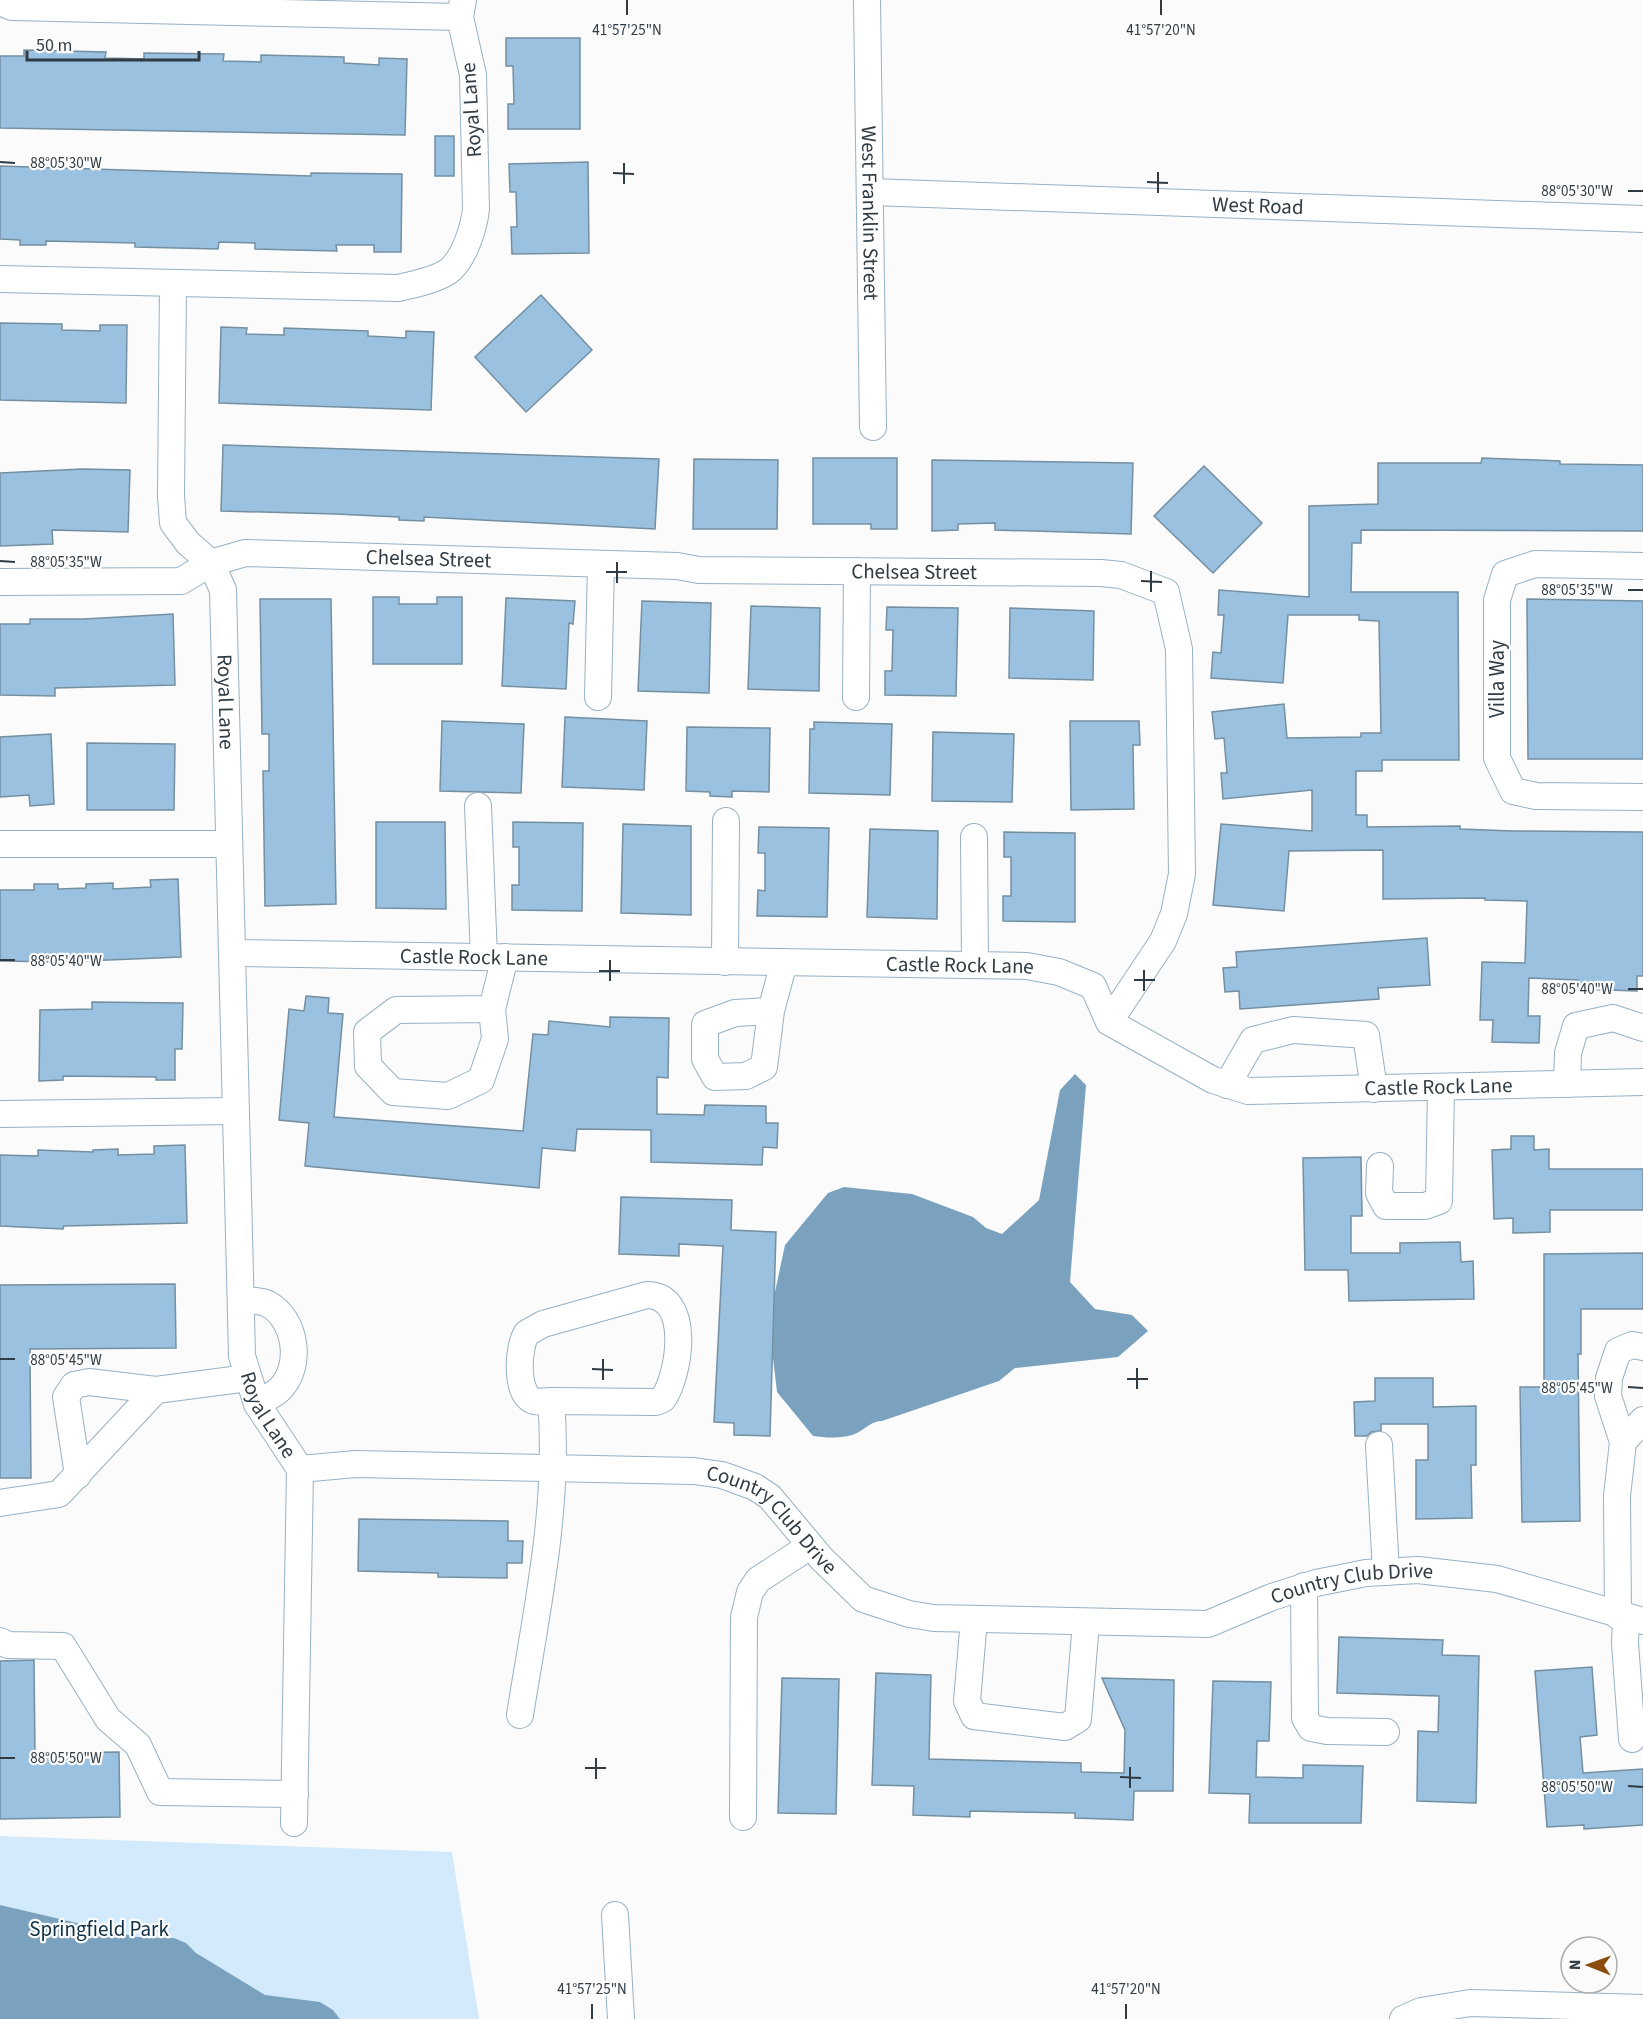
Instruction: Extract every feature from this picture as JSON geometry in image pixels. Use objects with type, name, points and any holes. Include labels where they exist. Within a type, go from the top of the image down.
[{"type":"street","name":"West Franklin Street","points":[[867,0],[873,427]]},
{"type":"street","name":"Royal Lane","points":[[0,2],[12,7],[462,9],[473,75],[476,209],[470,238],[451,270],[418,284],[398,288],[0,279]]},
{"type":"street","name":"West Road","points":[[871,192],[1643,219]]},
{"type":"street","name":"Royal Lane","points":[[173,284],[171,495],[173,523],[188,543],[211,563],[224,590],[228,844],[234,953],[234,1111],[242,1356],[257,1404],[300,1469],[294,1823]]},
{"type":"street","name":"Chelsea Street","points":[[211,563],[245,553],[677,566],[699,570],[1101,573],[1120,575],[1166,592],[1179,649],[1182,874],[1174,914],[1163,941],[1109,1022]]},
{"type":"street","points":[[0,582],[181,581],[211,563]]},
{"type":"street","points":[[598,696],[601,564]]},
{"type":"street","name":"Villa Way","points":[[1643,566],[1536,564],[1505,574],[1497,600],[1497,758],[1514,791],[1536,796],[1643,797]]},
{"type":"street","points":[[856,697],[857,571]]},
{"type":"street","points":[[478,806],[495,957],[492,1009],[495,1039],[481,1080],[448,1096],[393,1092],[368,1066],[367,1032],[396,1010],[492,1009]]},
{"type":"street","points":[[725,962],[726,821]]},
{"type":"street","points":[[974,837],[975,965]]},
{"type":"street","points":[[0,844],[228,844]]},
{"type":"street","name":"Castle Rock Lane","points":[[234,953],[1027,966],[1074,976],[1093,986],[1109,1022],[1213,1080],[1263,1092],[1643,1082]]},
{"type":"street","points":[[771,1011],[784,962]]},
{"type":"street","points":[[1567,1084],[1568,1053],[1576,1026],[1613,1018],[1643,1028]]},
{"type":"street","points":[[1227,1084],[1253,1040],[1293,1030],[1366,1035],[1374,1089]]},
{"type":"street","points":[[1380,1166],[1379,1193],[1386,1206],[1425,1206],[1439,1201],[1441,1087]]},
{"type":"street","points":[[0,1114],[234,1111]]},
{"type":"street","points":[[647,1295],[664,1297],[669,1302],[675,1315],[678,1340],[671,1383],[663,1399],[656,1402],[551,1401],[534,1401],[528,1397],[523,1386],[519,1353],[527,1332],[543,1324],[647,1295]]},
{"type":"street","points":[[241,1300],[266,1303],[280,1312],[290,1327],[294,1361],[281,1388],[257,1404]]},
{"type":"street","points":[[1632,1739],[1625,1643],[1629,1618],[1617,1496],[1623,1442],[1611,1412],[1608,1396],[1609,1378],[1618,1351],[1632,1345],[1643,1347]]},
{"type":"street","points":[[78,1475],[66,1397],[74,1385],[89,1382],[156,1390],[248,1378]]},
{"type":"street","points":[[0,1503],[59,1494],[156,1390]]},
{"type":"street","points":[[520,1716],[542,1575],[554,1468],[551,1401]]},
{"type":"street","points":[[1623,1442],[1643,1420]]},
{"type":"street","points":[[1379,1445],[1386,1572]]},
{"type":"street","name":"Country Club Drive","points":[[300,1469],[356,1464],[694,1471],[722,1476],[754,1487],[770,1497],[810,1546],[863,1599],[909,1614],[974,1619],[1208,1624],[1272,1596],[1304,1586],[1366,1573],[1418,1570],[1497,1579],[1629,1618]]},
{"type":"street","points":[[743,1817],[744,1617],[750,1592],[758,1580],[810,1546]]},
{"type":"street","points":[[1304,1586],[1305,1718],[1311,1728],[1327,1731],[1386,1732]]},
{"type":"street","points":[[974,1619],[967,1701],[974,1716],[1065,1727],[1078,1719],[1086,1622]]},
{"type":"street","points":[[0,1641],[9,1645],[63,1646],[108,1719],[138,1745],[160,1792],[295,1794]]},
{"type":"street","points":[[615,1915],[621,2019]]},
{"type":"street","points":[[1403,2019],[1421,2011],[1470,2003],[1643,2008]]},
{"type":"green space","name":"Springfield Park","points":[[0,1836],[452,1852],[479,2019],[0,2019]]},
{"type":"water","points":[[1075,1074],[1086,1085],[1070,1282],[1095,1309],[1132,1315],[1148,1331],[1118,1357],[1015,1368],[999,1381],[875,1422],[852,1435],[835,1438],[813,1436],[777,1392],[770,1332],[771,1311],[785,1245],[828,1193],[844,1187],[912,1194],[973,1217],[986,1228],[1002,1234],[1039,1200],[1060,1090]]},
{"type":"water","points":[[0,1905],[137,1937],[174,1938],[186,1943],[196,1953],[265,1995],[320,2002],[333,2010],[340,2019],[0,2019]]},
{"type":"building","points":[[506,38],[580,38],[580,129],[508,129],[508,104],[514,104],[513,66],[506,66]]},
{"type":"building","points":[[24,50],[106,52],[105,58],[144,59],[144,53],[224,54],[223,61],[261,62],[261,55],[344,57],[344,63],[379,65],[379,58],[407,59],[405,135],[0,128],[0,56],[24,56]]},
{"type":"building","points":[[435,136],[454,136],[454,176],[435,176]]},
{"type":"building","points":[[588,162],[589,253],[512,254],[511,227],[517,227],[516,192],[510,192],[509,164]]},
{"type":"building","points":[[0,166],[311,176],[311,173],[402,174],[401,252],[374,252],[374,245],[336,245],[337,251],[255,249],[255,243],[219,242],[218,249],[135,247],[135,243],[46,241],[46,245],[20,245],[20,240],[0,239]]},
{"type":"building","points":[[541,295],[592,350],[526,412],[475,357]]},
{"type":"building","points":[[0,323],[62,324],[62,330],[100,331],[100,325],[127,325],[126,403],[0,400]]},
{"type":"building","points":[[221,327],[247,328],[246,334],[284,335],[284,328],[368,331],[368,336],[406,338],[406,331],[434,332],[431,410],[219,403]]},
{"type":"building","points":[[223,445],[659,459],[655,529],[424,517],[424,521],[399,520],[399,517],[221,511]]},
{"type":"building","points":[[813,458],[897,458],[897,529],[871,529],[871,524],[813,524]]},
{"type":"building","points":[[1482,458],[1560,461],[1560,464],[1643,465],[1643,531],[1361,530],[1361,543],[1352,543],[1351,592],[1458,592],[1459,760],[1382,760],[1382,771],[1356,771],[1356,815],[1367,815],[1367,827],[1460,826],[1460,829],[1512,831],[1643,832],[1643,976],[1637,976],[1637,991],[1578,989],[1578,980],[1529,978],[1528,1016],[1540,1016],[1539,1043],[1492,1042],[1493,1020],[1480,1020],[1482,962],[1525,963],[1527,901],[1485,900],[1485,898],[1383,899],[1383,850],[1289,851],[1284,911],[1213,905],[1221,824],[1312,831],[1312,790],[1223,799],[1221,773],[1227,773],[1224,738],[1215,739],[1212,712],[1284,704],[1287,738],[1361,737],[1361,733],[1381,733],[1379,621],[1359,620],[1359,615],[1288,615],[1283,683],[1211,678],[1213,652],[1221,653],[1224,615],[1218,615],[1219,590],[1309,597],[1309,506],[1378,504],[1378,463],[1481,463]]},
{"type":"building","points":[[694,459],[778,460],[777,529],[693,529]]},
{"type":"building","points":[[932,460],[1133,463],[1131,534],[995,530],[995,523],[958,524],[958,530],[932,531]]},
{"type":"building","points":[[1204,466],[1262,523],[1213,573],[1154,516]]},
{"type":"building","points":[[82,469],[130,470],[128,532],[52,530],[53,544],[0,546],[0,473]]},
{"type":"building","points":[[373,597],[399,597],[399,604],[437,604],[437,597],[462,597],[462,664],[373,664]]},
{"type":"building","points":[[506,598],[575,601],[573,624],[569,623],[566,689],[502,686]]},
{"type":"building","points":[[260,599],[331,599],[336,904],[265,906],[263,771],[269,771],[269,734],[262,734]]},
{"type":"building","points":[[1527,599],[1643,601],[1643,759],[1528,759]]},
{"type":"building","points":[[642,601],[711,603],[709,693],[638,691]]},
{"type":"building","points":[[751,606],[820,608],[819,691],[748,689]]},
{"type":"building","points":[[887,607],[958,608],[956,696],[885,695],[885,671],[892,671],[893,630],[886,630]]},
{"type":"building","points":[[1010,608],[1094,611],[1093,680],[1009,678]]},
{"type":"building","points":[[173,614],[175,685],[55,688],[55,696],[0,695],[0,624],[30,624],[30,619],[84,619]]},
{"type":"building","points":[[565,717],[647,721],[644,790],[562,787]]},
{"type":"building","points":[[442,721],[524,724],[521,793],[440,791]]},
{"type":"building","points":[[1070,721],[1139,721],[1140,745],[1133,745],[1134,809],[1071,810]]},
{"type":"building","points":[[814,722],[892,724],[890,795],[809,793],[810,729],[814,729]]},
{"type":"building","points":[[687,727],[770,728],[769,792],[732,791],[732,797],[710,796],[710,792],[686,791]]},
{"type":"building","points":[[933,732],[1014,734],[1012,802],[932,801]]},
{"type":"building","points":[[51,734],[54,804],[30,806],[29,795],[0,797],[0,737]]},
{"type":"building","points":[[87,743],[175,744],[174,810],[87,810]]},
{"type":"building","points":[[376,822],[445,822],[446,909],[376,908]]},
{"type":"building","points":[[513,822],[583,823],[582,911],[512,910],[512,885],[519,885],[519,847],[513,847]]},
{"type":"building","points":[[623,824],[691,826],[691,915],[621,913]]},
{"type":"building","points":[[759,827],[829,828],[827,917],[757,916],[758,890],[765,891],[765,853],[758,853]]},
{"type":"building","points":[[870,829],[938,831],[937,919],[867,917]]},
{"type":"building","points":[[1004,832],[1075,833],[1075,922],[1003,921],[1003,896],[1011,896],[1011,857],[1004,857]]},
{"type":"building","points":[[178,879],[181,957],[60,962],[0,961],[0,890],[34,890],[34,884],[58,884],[58,889],[86,888],[86,884],[113,883],[113,889],[151,887],[150,880]]},
{"type":"building","points":[[1427,938],[1430,985],[1378,988],[1379,999],[1240,1009],[1239,991],[1225,992],[1223,968],[1237,967],[1236,952]]},
{"type":"building","points":[[306,996],[329,998],[328,1013],[343,1014],[334,1117],[523,1131],[533,1034],[548,1035],[549,1021],[610,1027],[610,1017],[669,1018],[668,1078],[657,1077],[657,1114],[704,1115],[705,1105],[766,1106],[766,1123],[778,1123],[777,1148],[763,1147],[762,1165],[651,1162],[651,1130],[577,1129],[575,1151],[542,1148],[539,1188],[305,1166],[309,1123],[279,1120],[289,1009],[304,1011]]},
{"type":"building","points":[[92,1002],[183,1003],[182,1049],[175,1049],[175,1080],[156,1080],[156,1077],[63,1076],[63,1080],[39,1081],[40,1010],[92,1009]]},
{"type":"building","points":[[1511,1136],[1534,1136],[1534,1150],[1549,1149],[1549,1169],[1643,1169],[1643,1210],[1550,1210],[1550,1232],[1513,1233],[1513,1218],[1494,1219],[1492,1150],[1511,1149]]},
{"type":"building","points":[[185,1145],[187,1223],[64,1226],[63,1229],[0,1226],[0,1155],[38,1156],[38,1150],[93,1152],[93,1150],[118,1149],[118,1155],[154,1154],[154,1146]]},
{"type":"building","points":[[1361,1157],[1362,1216],[1351,1216],[1351,1253],[1400,1253],[1400,1243],[1460,1242],[1461,1262],[1473,1261],[1474,1299],[1349,1301],[1348,1270],[1305,1270],[1303,1158]]},
{"type":"building","points":[[621,1197],[732,1200],[731,1230],[776,1232],[770,1436],[734,1435],[734,1423],[714,1422],[723,1246],[679,1244],[679,1256],[619,1254]]},
{"type":"building","points":[[1643,1253],[1643,1309],[1581,1309],[1581,1354],[1578,1354],[1580,1521],[1522,1522],[1520,1387],[1544,1387],[1544,1254]]},
{"type":"building","points":[[175,1284],[176,1348],[30,1349],[31,1478],[0,1478],[0,1285]]},
{"type":"building","points":[[1375,1378],[1433,1378],[1433,1407],[1476,1406],[1476,1465],[1471,1465],[1472,1518],[1416,1519],[1416,1460],[1428,1460],[1428,1424],[1381,1424],[1381,1431],[1371,1432],[1367,1436],[1355,1436],[1354,1402],[1375,1401]]},
{"type":"building","points":[[359,1519],[508,1521],[508,1541],[523,1541],[522,1563],[507,1563],[507,1578],[438,1577],[438,1573],[358,1571]]},
{"type":"building","points":[[1339,1637],[1443,1640],[1442,1655],[1479,1656],[1476,1803],[1417,1801],[1418,1731],[1438,1732],[1439,1696],[1337,1693]]},
{"type":"building","points":[[34,1660],[35,1753],[119,1752],[120,1817],[0,1819],[0,1661]]},
{"type":"building","points":[[1592,1667],[1597,1735],[1580,1737],[1583,1773],[1643,1769],[1643,1825],[1584,1829],[1584,1825],[1547,1827],[1535,1671]]},
{"type":"building","points":[[876,1673],[931,1675],[929,1759],[1081,1763],[1081,1772],[1124,1773],[1125,1730],[1102,1678],[1174,1680],[1173,1791],[1134,1791],[1133,1820],[1075,1818],[1075,1813],[970,1811],[970,1817],[913,1815],[914,1786],[872,1785]]},
{"type":"building","points":[[782,1678],[839,1679],[836,1814],[778,1813]]},
{"type":"building","points":[[1213,1681],[1271,1682],[1269,1741],[1257,1741],[1256,1777],[1303,1778],[1303,1765],[1363,1766],[1361,1823],[1249,1823],[1250,1794],[1209,1793]]}]
